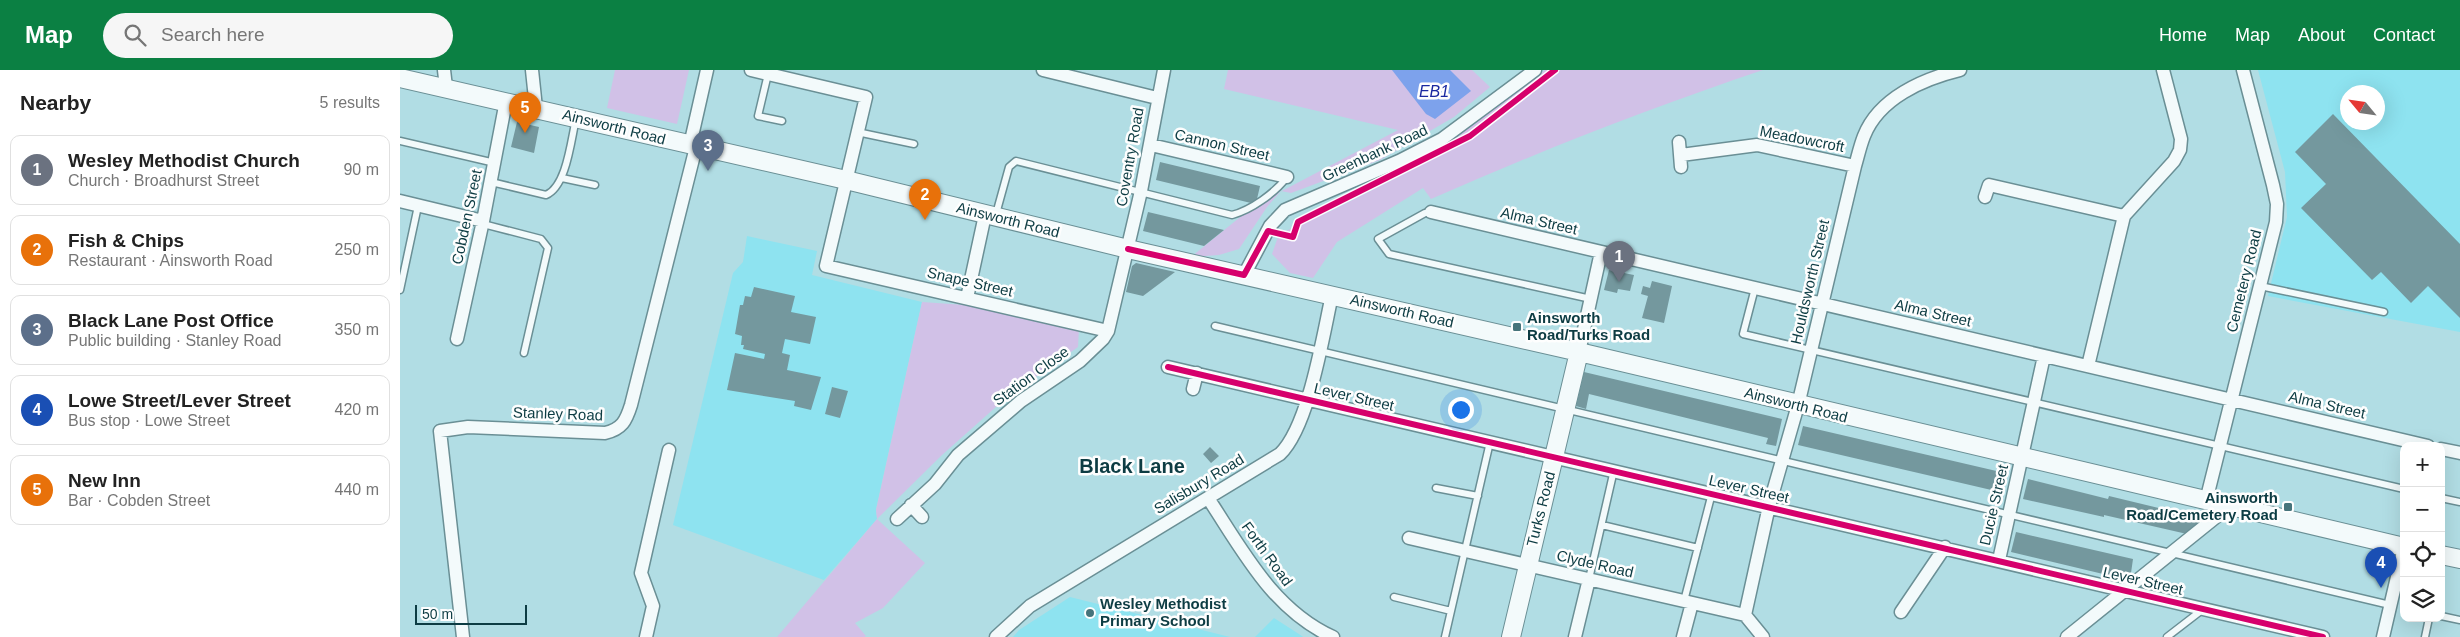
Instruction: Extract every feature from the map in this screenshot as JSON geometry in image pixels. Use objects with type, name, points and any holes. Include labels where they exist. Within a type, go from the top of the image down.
[{"type":"main road","name":"Ainsworth Road","points":[[400,78],[445,78],[506,101],[576,118],[2400,546]]},
{"type":"main road","name":"Turks Road","points":[[1511,637],[1579,352]]},
{"type":"main road","points":[[2445,556],[2460,559]]},
{"type":"street","points":[[532,70],[536,108]]},
{"type":"street","points":[[693,146],[707,70]]},
{"type":"street","points":[[751,70],[866,97],[846,180]]},
{"type":"street","points":[[1043,70],[1157,98]]},
{"type":"street","name":"Coventry Road","points":[[1128,249],[1151,145],[1157,98],[1164,70]]},
{"type":"street","name":"Greenbank Road","points":[[1244,275],[1270,226],[1285,210],[1383,169],[1442,139],[1535,70]]},
{"type":"street","name":"Meadowcroft","points":[[1679,142],[1681,162],[1757,145],[1855,166],[1864,136],[1878,114],[1916,83],[1960,70]]},
{"type":"street","points":[[2088,366],[2124,216],[2174,162],[2180,150],[2181,139],[2163,70]]},
{"type":"street","name":"Cemetery Road","points":[[2215,502],[2220,445],[2276,222],[2277,204],[2243,70]]},
{"type":"street","name":"Cobden Street","points":[[457,339],[483,222],[506,101]]},
{"type":"street","name":"Cannon Street","points":[[1151,145],[1287,177]]},
{"type":"street","name":"Stanley Road","points":[[463,637],[440,431],[468,427],[605,433],[615,431],[625,423],[632,405],[693,146]]},
{"type":"street","name":"Houldsworth Street","points":[[1746,616],[1770,506],[1798,405],[1855,166]]},
{"type":"street","name":"Snape Street","points":[[846,180],[826,266],[1108,331]]},
{"type":"street","points":[[1985,197],[1989,185],[2124,216]]},
{"type":"street","points":[[400,202],[483,222]]},
{"type":"street","name":"Alma Street","points":[[1431,212],[2410,442]]},
{"type":"street","points":[[967,298],[990,216]]},
{"type":"street","name":"Station Close","points":[[897,519],[935,484],[958,455],[1021,401],[1080,361],[1103,339],[1108,331],[1128,249]]},
{"type":"street","points":[[1579,352],[1601,252]]},
{"type":"street","name":"Salisbury Road","points":[[996,637],[1030,606],[1280,454],[1288,446],[1307,399],[1332,294]]},
{"type":"street","name":"Ducie Street","points":[[1999,560],[2044,356]]},
{"type":"street","name":"Lever Street","points":[[1168,367],[2126,589],[2323,637]]},
{"type":"street","points":[[1193,389],[1197,373]]},
{"type":"street","points":[[646,637],[653,606],[640,573],[668,450]]},
{"type":"street","points":[[2445,450],[2460,454]]},
{"type":"street","name":"Forth Road","points":[[1208,498],[1262,580],[1273,593],[1289,608],[1333,637]]},
{"type":"street","points":[[2067,637],[2216,517],[2215,502]]},
{"type":"street","points":[[912,505],[922,517]]},
{"type":"street","name":"Clyde Road","points":[[1409,538],[1746,616]]},
{"type":"street","points":[[1901,612],[1945,547]]},
{"type":"street","points":[[2383,637],[2400,564]]},
{"type":"street","points":[[1578,636],[1589,579]]},
{"type":"street","points":[[1683,637],[1688,602]]},
{"type":"street","points":[[1746,616],[1763,637]]},
{"type":"lane","points":[[768,74],[758,116],[782,121]]},
{"type":"lane","points":[[491,182],[546,195],[562,178],[576,118]]},
{"type":"lane","points":[[857,132],[914,144]]},
{"type":"lane","points":[[400,141],[495,163]]},
{"type":"lane","points":[[990,216],[1009,167],[1016,161],[1232,215],[1241,212],[1280,186],[1287,177]]},
{"type":"lane","points":[[562,178],[595,185]]},
{"type":"lane","points":[[400,290],[418,206]]},
{"type":"lane","points":[[1431,212],[1425,213],[1378,239],[1389,254],[1591,299]]},
{"type":"lane","points":[[483,222],[541,239],[548,248],[524,354]]},
{"type":"lane","points":[[2260,286],[2384,312]]},
{"type":"lane","points":[[1755,288],[1743,334],[2400,488]]},
{"type":"lane","points":[[1215,326],[2390,605]]},
{"type":"lane","points":[[1445,637],[1490,442]]},
{"type":"lane","points":[[1589,579],[1614,470]]},
{"type":"lane","points":[[1436,488],[1478,496]]},
{"type":"lane","points":[[1688,602],[1698,548],[1712,493]]},
{"type":"lane","points":[[2445,499],[2460,502]]},
{"type":"lane","points":[[1602,525],[1698,548]]},
{"type":"lane","points":[[1394,597],[1451,611]]},
{"type":"lane","points":[[2167,637],[2205,608]]},
{"type":"lane","points":[[2445,617],[2460,620]]},
{"type":"lane","points":[[2425,637],[2428,622]]},
{"type":"shaded area","points":[[615,70],[689,70],[677,124],[607,108]]},
{"type":"shaded area","points":[[1228,70],[1472,70],[1490,87],[1454,117],[1380,160],[1291,193],[1282,191],[1398,130],[1224,89]]},
{"type":"shaded area","points":[[1545,70],[1763,70],[1679,99],[1596,131],[1431,199],[1423,188],[1337,242],[1313,278],[1290,273],[1272,254],[1279,234],[1335,209],[1435,158],[1442,147]]},
{"type":"shaded area","points":[[2258,70],[2460,70],[2460,332],[2268,296],[2287,217],[2285,172]]},
{"type":"shaded area","points":[[1280,192],[1267,207],[1239,249],[1219,255],[1191,257],[1255,205]]},
{"type":"shaded area","points":[[747,236],[817,251],[812,275],[922,302],[876,509],[877,519],[824,580],[673,525],[733,273],[743,262]]},
{"type":"shaded area","points":[[922,302],[965,305],[1079,329],[1078,347],[1006,398],[942,455],[877,519],[876,510]]},
{"type":"shaded area","points":[[877,519],[925,563],[883,608],[855,623],[866,636],[777,637]]},
{"type":"shaded area","name":"Wesley Methodist Primary School","points":[[1070,597],[1230,637],[1013,637],[1019,630]]},
{"type":"shaded area","name":"Wesley Methodist Primary School","points":[[1274,618],[1302,636],[1303,637],[1255,637]]},
{"type":"water","name":"EB1","points":[[1392,70],[1450,70],[1471,91],[1435,119],[1426,114]]},
{"type":"building","points":[[2333,114],[2340,121],[2340,130],[2349,130],[2460,244],[2460,318],[2428,286],[2411,303],[2381,272],[2372,280],[2301,208],[2326,184],[2295,152]]},
{"type":"building","points":[[517,122],[539,127],[534,153],[511,147]]},
{"type":"building","points":[[1160,162],[1260,186],[1257,199],[1251,203],[1156,180]]},
{"type":"building","points":[[1148,212],[1224,230],[1204,246],[1143,231]]},
{"type":"building","points":[[1136,263],[1175,272],[1143,296],[1126,292],[1132,266]]},
{"type":"building","points":[[1609,270],[1634,275],[1630,291],[1618,289],[1617,293],[1604,290]]},
{"type":"building","points":[[1652,281],[1672,286],[1664,323],[1642,318],[1648,296],[1641,294],[1643,286],[1650,288]]},
{"type":"building","points":[[754,287],[795,296],[791,312],[816,317],[810,344],[785,339],[782,353],[790,355],[787,370],[821,377],[811,410],[794,406],[795,401],[727,390],[735,353],[764,359],[765,354],[743,349],[744,345],[741,345],[742,336],[735,334],[740,305],[743,305],[745,296],[751,297]]},
{"type":"building","points":[[1584,372],[1782,419],[1776,446],[1766,444],[1768,438],[1589,394],[1586,409],[1576,406]]},
{"type":"building","points":[[832,387],[848,391],[840,418],[825,414]]},
{"type":"building","points":[[1803,426],[2005,473],[2000,492],[1798,445]]},
{"type":"building","points":[[1210,447],[1219,456],[1211,463],[1203,454]]},
{"type":"building","points":[[2028,479],[2108,499],[2109,496],[2200,518],[2197,527],[2187,534],[2023,499]]},
{"type":"building","points":[[2016,532],[2133,559],[2131,573],[2124,579],[2011,552]]},
{"type":"cycle path","points":[[1128,249],[1244,275],[1268,231],[1293,237],[1298,222],[1470,136],[1555,70]]},
{"type":"cycle path","points":[[1168,367],[2323,637]]},
{"type":"place","name":"New Inn","points":[[525,133]]},
{"type":"place","name":"Black Lane Post Office","points":[[708,171]]},
{"type":"place","name":"Fish & Chips","points":[[925,220]]},
{"type":"place","name":"Wesley Methodist Church","points":[[1619,282]]},
{"type":"place","name":"Ainsworth Road/Turks Road","points":[[1517,327]]},
{"type":"place","name":"Ainsworth Road/Cemetery Road","points":[[2288,507]]},
{"type":"place","name":"Lowe Street/Lever Street","points":[[2381,588]]},
{"type":"place","name":"Wesley Methodist Primary School","points":[[1090,613]]},
{"type":"district","name":"Black Lane","points":[[1132,466]]}]
